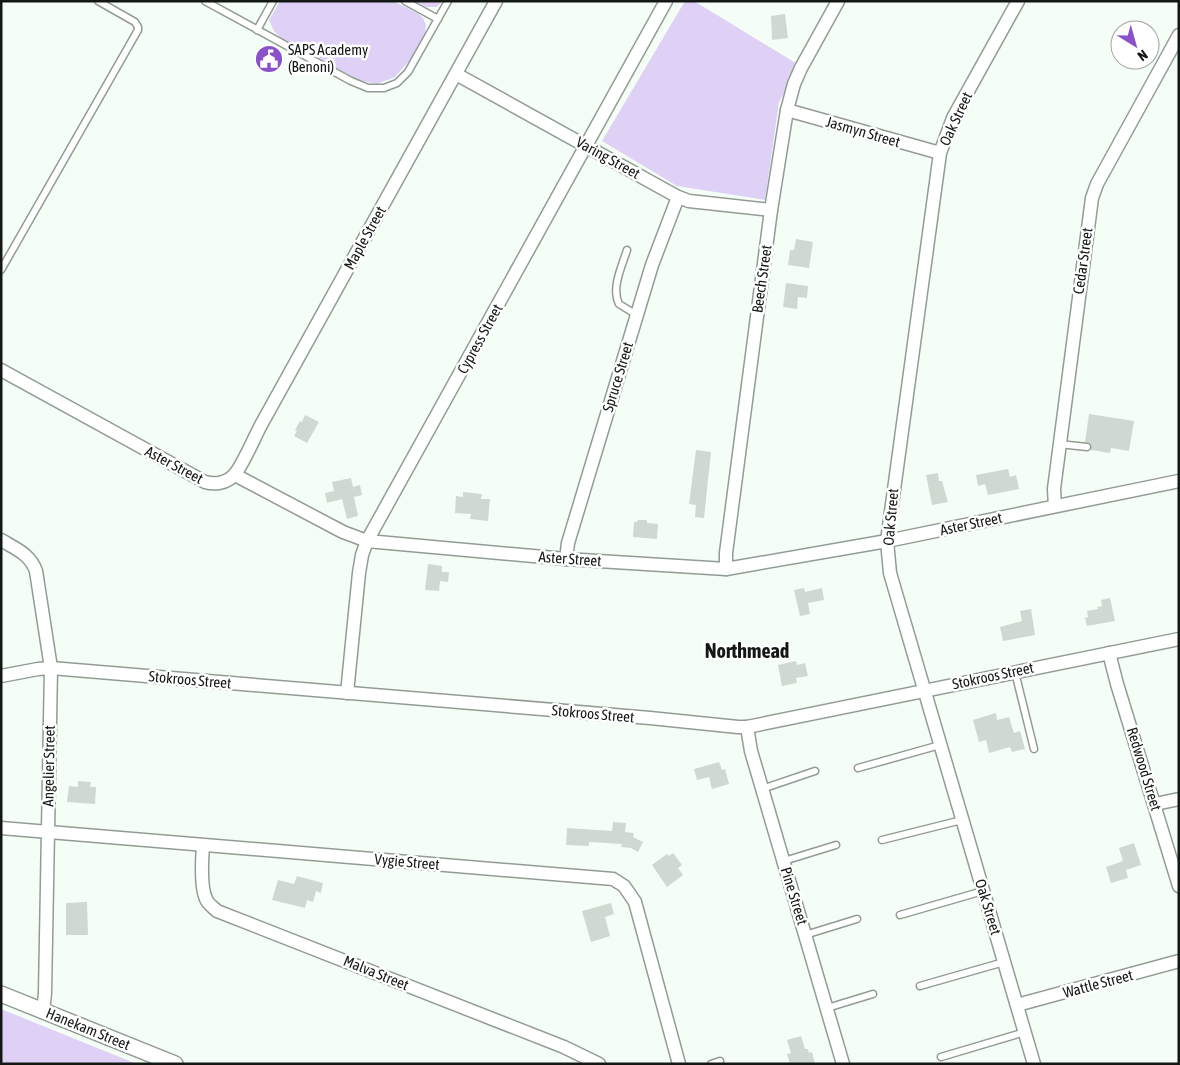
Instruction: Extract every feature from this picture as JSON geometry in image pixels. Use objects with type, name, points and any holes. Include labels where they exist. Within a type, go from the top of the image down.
[{"type":"street","name":"Maple Street","points":[[235,474],[496,1]]},
{"type":"street","name":"Cypress Street","points":[[347,693],[359,573],[367,541],[666,1]]},
{"type":"street","name":"Beech Street","points":[[726,569],[726,554],[771,210],[787,110],[794,84],[801,68],[838,1]]},
{"type":"street","name":"Oak Street","points":[[1018,1],[953,118],[940,154],[887,542],[890,573],[1034,1064]]},
{"type":"street","name":"Cedar Street","points":[[1055,506],[1054,489],[1092,198],[1097,184],[1179,36]]},
{"type":"street","name":"Varing Street","points":[[456,74],[678,197],[771,210]]},
{"type":"street","name":"Jasmyn Street","points":[[787,110],[940,154]]},
{"type":"street","name":"Spruce Street","points":[[566,559],[568,544],[652,265],[678,197]]},
{"type":"street","name":"Aster Street","points":[[1,370],[205,482],[210,484],[220,483],[235,474],[343,532],[367,541],[566,559],[726,569],[887,542],[1179,481]]},
{"type":"street","name":"Angelier Street","points":[[1,540],[24,553],[34,564],[52,668],[45,993],[43,1011]]},
{"type":"street","name":"Stokroos Street","points":[[1,676],[52,668],[747,727],[1179,639]]},
{"type":"street","name":"Redwood Street","points":[[1109,653],[1179,886]]},
{"type":"street","name":"Pine Street","points":[[747,727],[751,751],[843,1064]]},
{"type":"street","points":[[1154,804],[1179,799]]},
{"type":"street","name":"Vygie Street","points":[[1,828],[613,879],[624,886],[635,902],[679,1064]]},
{"type":"street","name":"Malva Street","points":[[203,846],[204,892],[210,905],[217,910],[518,1029],[599,1064]]},
{"type":"street","name":"Wattle Street","points":[[1018,1005],[1179,961]]},
{"type":"street","name":"Hanekam Street","points":[[1,994],[175,1064]]},
{"type":"lane","points":[[1,270],[138,30],[135,22],[98,1]]},
{"type":"lane","points":[[205,1],[351,81],[368,88],[384,88],[397,83],[408,72],[448,1]]},
{"type":"lane","points":[[256,30],[272,1]]},
{"type":"lane","points":[[404,1],[438,19]]},
{"type":"lane","points":[[627,250],[616,294],[619,304],[637,315]]},
{"type":"lane","points":[[1060,444],[1087,447]]},
{"type":"lane","points":[[1015,672],[1034,749]]},
{"type":"lane","points":[[858,768],[940,745]]},
{"type":"lane","points":[[762,789],[815,772]]},
{"type":"lane","points":[[882,840],[962,820]]},
{"type":"lane","points":[[784,861],[836,845]]},
{"type":"lane","points":[[900,915],[983,891]]},
{"type":"lane","points":[[806,935],[857,919]]},
{"type":"lane","points":[[920,986],[1004,962]]},
{"type":"lane","points":[[827,1008],[873,994]]},
{"type":"lane","points":[[941,1057],[1025,1032]]},
{"type":"lane","points":[[712,1064],[720,1061]]},
{"type":"shaded area","points":[[280,1],[393,1],[423,18],[426,25],[425,35],[410,60],[395,77],[377,84],[359,80],[281,38],[274,31],[269,20]]},
{"type":"shaded area","points":[[415,1],[442,1],[437,7],[426,7]]},
{"type":"shaded area","points":[[685,1],[694,1],[799,65],[779,102],[765,200],[677,186],[602,141]]},
{"type":"shaded area","points":[[1,1009],[137,1064],[1,1064]]},
{"type":"building","points":[[785,14],[788,38],[772,40],[771,16]]},
{"type":"building","points":[[796,239],[813,242],[809,268],[788,265],[790,250],[794,250]]},
{"type":"building","points":[[786,283],[808,286],[807,298],[798,297],[797,309],[783,307]]},
{"type":"building","points":[[1089,414],[1134,421],[1129,451],[1111,448],[1110,453],[1091,450],[1091,445],[1085,442]]},
{"type":"building","points":[[305,415],[319,422],[307,443],[294,436],[297,431],[295,430]]},
{"type":"building","points":[[696,450],[711,452],[704,518],[695,517],[696,505],[689,504]]},
{"type":"building","points":[[1008,469],[1010,477],[1016,475],[1019,489],[988,495],[985,484],[978,486],[976,475]]},
{"type":"building","points":[[938,473],[939,481],[942,481],[948,502],[932,505],[926,475]]},
{"type":"building","points":[[351,478],[353,487],[360,485],[362,495],[354,497],[358,516],[347,519],[342,499],[327,503],[325,493],[334,491],[332,482]]},
{"type":"building","points":[[463,492],[482,494],[481,499],[490,499],[488,521],[470,519],[471,514],[455,513],[456,496],[463,497]]},
{"type":"building","points":[[647,520],[647,523],[658,524],[657,539],[633,537],[634,522]]},
{"type":"building","points":[[428,564],[442,566],[442,572],[449,572],[448,582],[440,581],[439,591],[425,590]]},
{"type":"building","points":[[804,588],[805,592],[822,588],[824,600],[808,603],[810,614],[800,616],[794,590]]},
{"type":"building","points":[[1110,598],[1115,621],[1087,626],[1085,618],[1088,617],[1087,611],[1098,609],[1097,607],[1102,606],[1101,600]]},
{"type":"building","points":[[1031,609],[1035,635],[1003,641],[1000,627],[1022,621],[1020,611]]},
{"type":"building","points":[[796,661],[797,665],[805,663],[808,676],[796,678],[797,683],[782,686],[778,665]]},
{"type":"building","points":[[996,713],[997,720],[1009,717],[1014,733],[1020,731],[1025,749],[1012,752],[1010,747],[989,753],[986,740],[979,742],[973,720]]},
{"type":"building","points":[[719,762],[722,770],[725,769],[729,784],[712,789],[709,777],[697,780],[694,769]]},
{"type":"building","points":[[78,781],[91,782],[90,787],[96,787],[95,804],[67,802],[69,786],[78,787]]},
{"type":"building","points":[[613,822],[626,823],[625,832],[634,833],[633,837],[643,842],[638,852],[631,848],[621,847],[622,844],[589,842],[589,846],[566,845],[567,828],[612,831]]},
{"type":"building","points":[[1134,843],[1141,865],[1126,870],[1128,878],[1111,883],[1106,867],[1123,861],[1119,848]]},
{"type":"building","points":[[673,853],[682,865],[678,868],[683,875],[667,887],[652,865],[667,854],[669,856]]},
{"type":"building","points":[[297,876],[323,883],[321,893],[316,891],[313,902],[307,900],[305,908],[272,900],[278,880],[294,884]]},
{"type":"building","points":[[87,902],[88,935],[66,935],[66,903]]},
{"type":"building","points":[[611,903],[614,914],[605,917],[610,936],[591,942],[582,911]]},
{"type":"building","points":[[801,1036],[805,1049],[808,1049],[809,1053],[812,1052],[815,1064],[790,1064],[787,1054],[791,1053],[787,1040]]},
{"type":"place","name":"SAPS Academy (Benoni)","points":[[269,59]]},
{"type":"district","name":"Northmead","points":[[747,651]]}]
